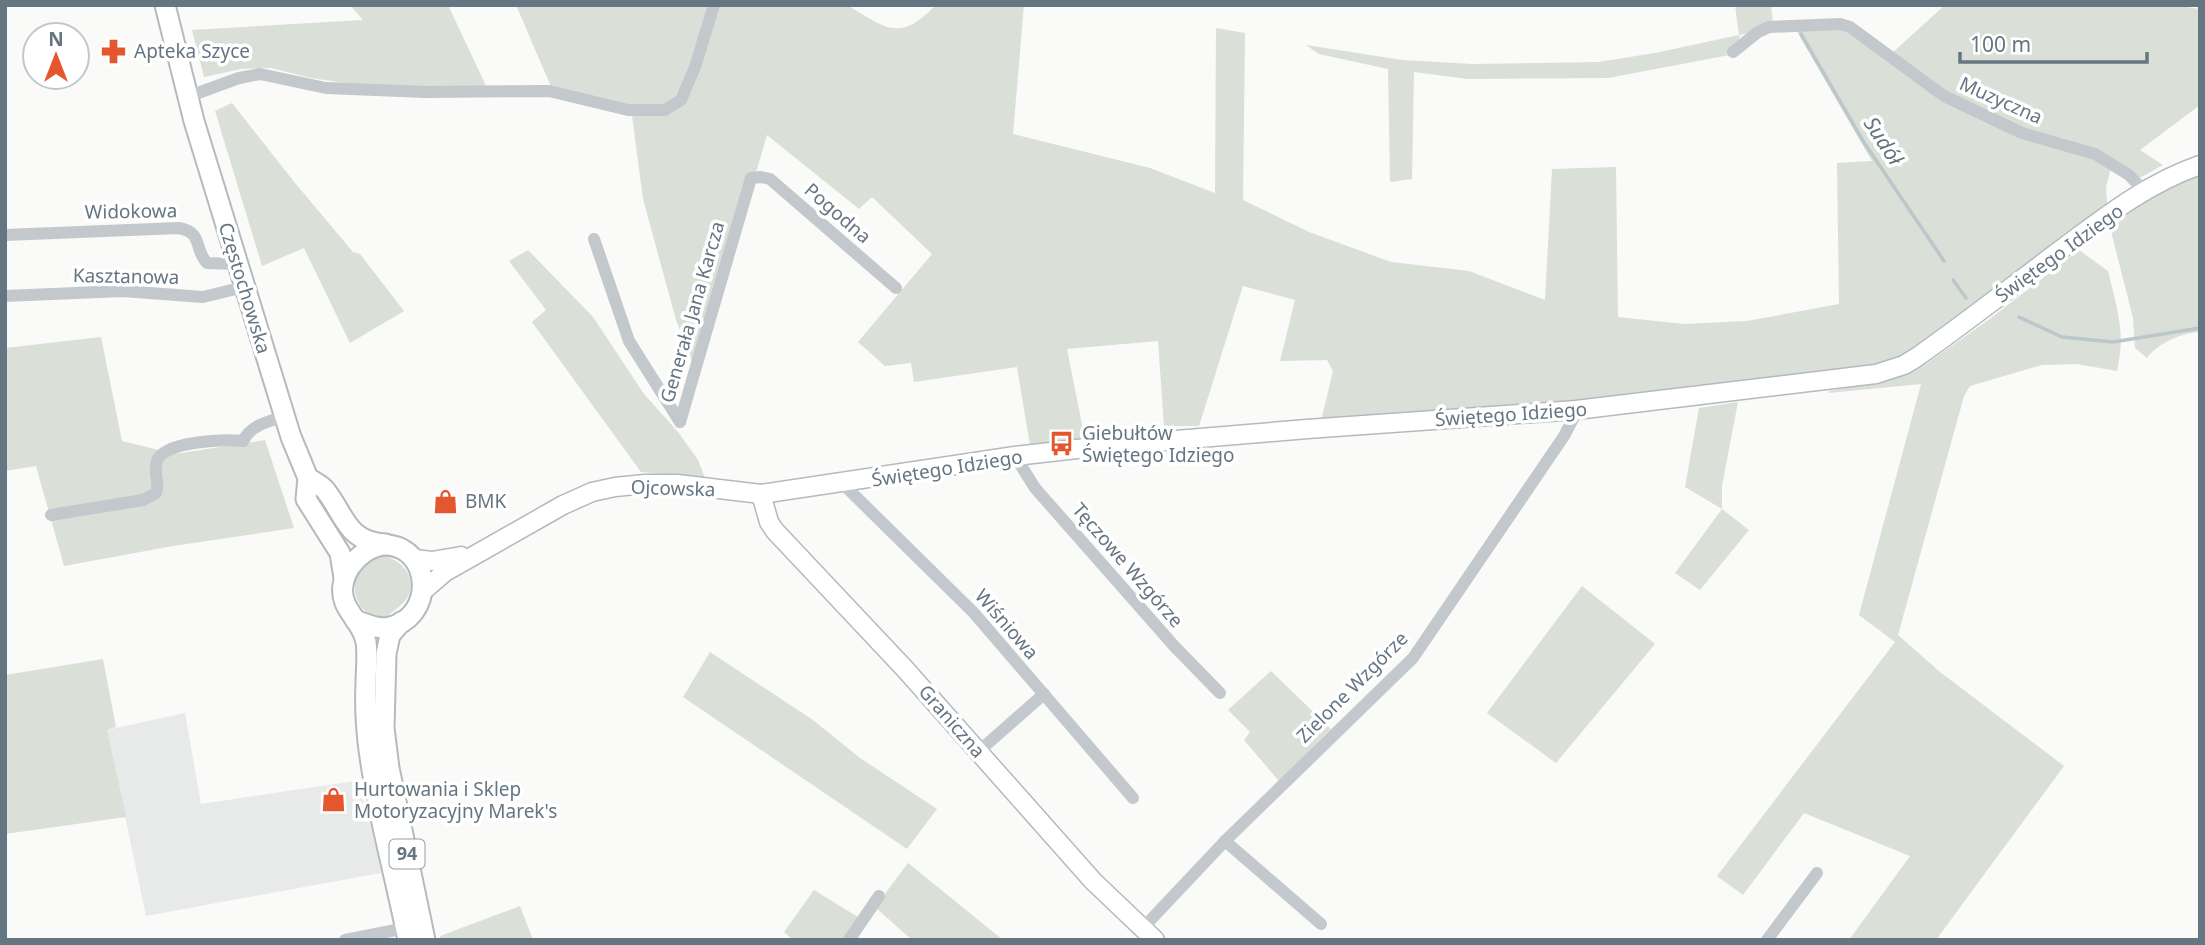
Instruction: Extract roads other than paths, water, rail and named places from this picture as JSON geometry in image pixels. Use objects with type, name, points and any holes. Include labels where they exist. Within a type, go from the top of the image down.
[{"type":"main road","name":"94","points":[[165,5],[187,97]]},
{"type":"main road","name":"Częstochowska","points":[[187,97],[284,416],[308,478],[306,499],[340,553],[344,578]]},
{"type":"main road","name":"Częstochowska","points":[[308,478],[325,489],[355,533],[371,542],[387,544]]},
{"type":"main road","name":"94","points":[[387,544],[404,550],[414,559]]},
{"type":"main road","points":[[344,578],[360,555],[387,544]]},
{"type":"main road","points":[[414,559],[422,573],[423,591]]},
{"type":"main road","name":"94","points":[[344,578],[343,598],[348,611],[363,632],[366,643],[369,743],[407,934]]},
{"type":"main road","name":"94","points":[[423,591],[414,609],[390,635],[386,654],[384,728],[389,768],[425,940]]},
{"type":"main road","points":[[355,620],[381,627],[394,626],[401,622]]},
{"type":"street","points":[[187,97],[239,78],[260,74],[326,88],[425,92],[549,91],[628,110],[665,110],[681,100],[715,5]]},
{"type":"street","name":"Muzyczna","points":[[1733,52],[1758,32],[1769,27],[1840,24],[1850,27],[1944,96],[2022,133],[2095,154],[2129,175],[2144,191]]},
{"type":"street","name":"Świętego Idziego","points":[[761,495],[1015,456],[1187,438],[1576,410],[1876,374],[1917,357],[1948,336],[2098,222],[2144,191],[2167,178],[2200,166]]},
{"type":"street","name":"Generała Jana Karcza","points":[[594,239],[629,341],[680,422],[751,178]]},
{"type":"street","name":"Pogodna","points":[[751,178],[770,179],[895,288]]},
{"type":"street","name":"Widokowa","points":[[5,235],[179,228],[190,230],[195,236],[202,258],[207,263],[237,264]]},
{"type":"street","name":"Kasztanowa","points":[[5,296],[123,291],[203,297],[244,287]]},
{"type":"street","name":"Zielone Wzgórze","points":[[1149,934],[1224,841],[1413,657],[1564,436],[1576,410]]},
{"type":"street","points":[[51,514],[143,500],[156,494],[157,459],[164,451],[210,441],[243,441],[249,431],[284,416]]},
{"type":"street","name":"Tęczowe Wzgórze","points":[[1015,456],[1035,488],[1175,647],[1220,693]]},
{"type":"street","name":"Ojcowska","points":[[423,591],[438,576],[572,501],[615,487],[677,484],[761,495]]},
{"type":"street","name":"Wiśniowa","points":[[843,484],[974,614],[1133,799]]},
{"type":"street","name":"Graniczna","points":[[761,495],[769,522],[775,531],[912,676],[1093,881],[1149,934]]},
{"type":"street","name":"Ojcowska","points":[[414,559],[440,561],[475,555]]},
{"type":"street","points":[[978,752],[1044,694]]},
{"type":"street","points":[[1224,841],[1321,924]]},
{"type":"street","points":[[1767,940],[1817,873]]},
{"type":"street","points":[[849,940],[879,896]]},
{"type":"street","points":[[345,940],[407,934]]},
{"type":"waterway","name":"Sudół","points":[[1801,34],[1863,141],[1944,261]]},
{"type":"waterway","name":"Sudół","points":[[1953,280],[1966,298]]},
{"type":"waterway","name":"Sudół","points":[[2019,317],[2062,337],[2113,342],[2200,328]]},
{"type":"place","name":"Apteka Szyce","points":[[114,51]]},
{"type":"place","name":"Giebułtów Świętego Idziego","points":[[1062,444]]},
{"type":"place","name":"BMK","points":[[445,501]]},
{"type":"place","name":"Hurtowania i Sklep Motoryzacyjny Marek's","points":[[334,800]]}]
